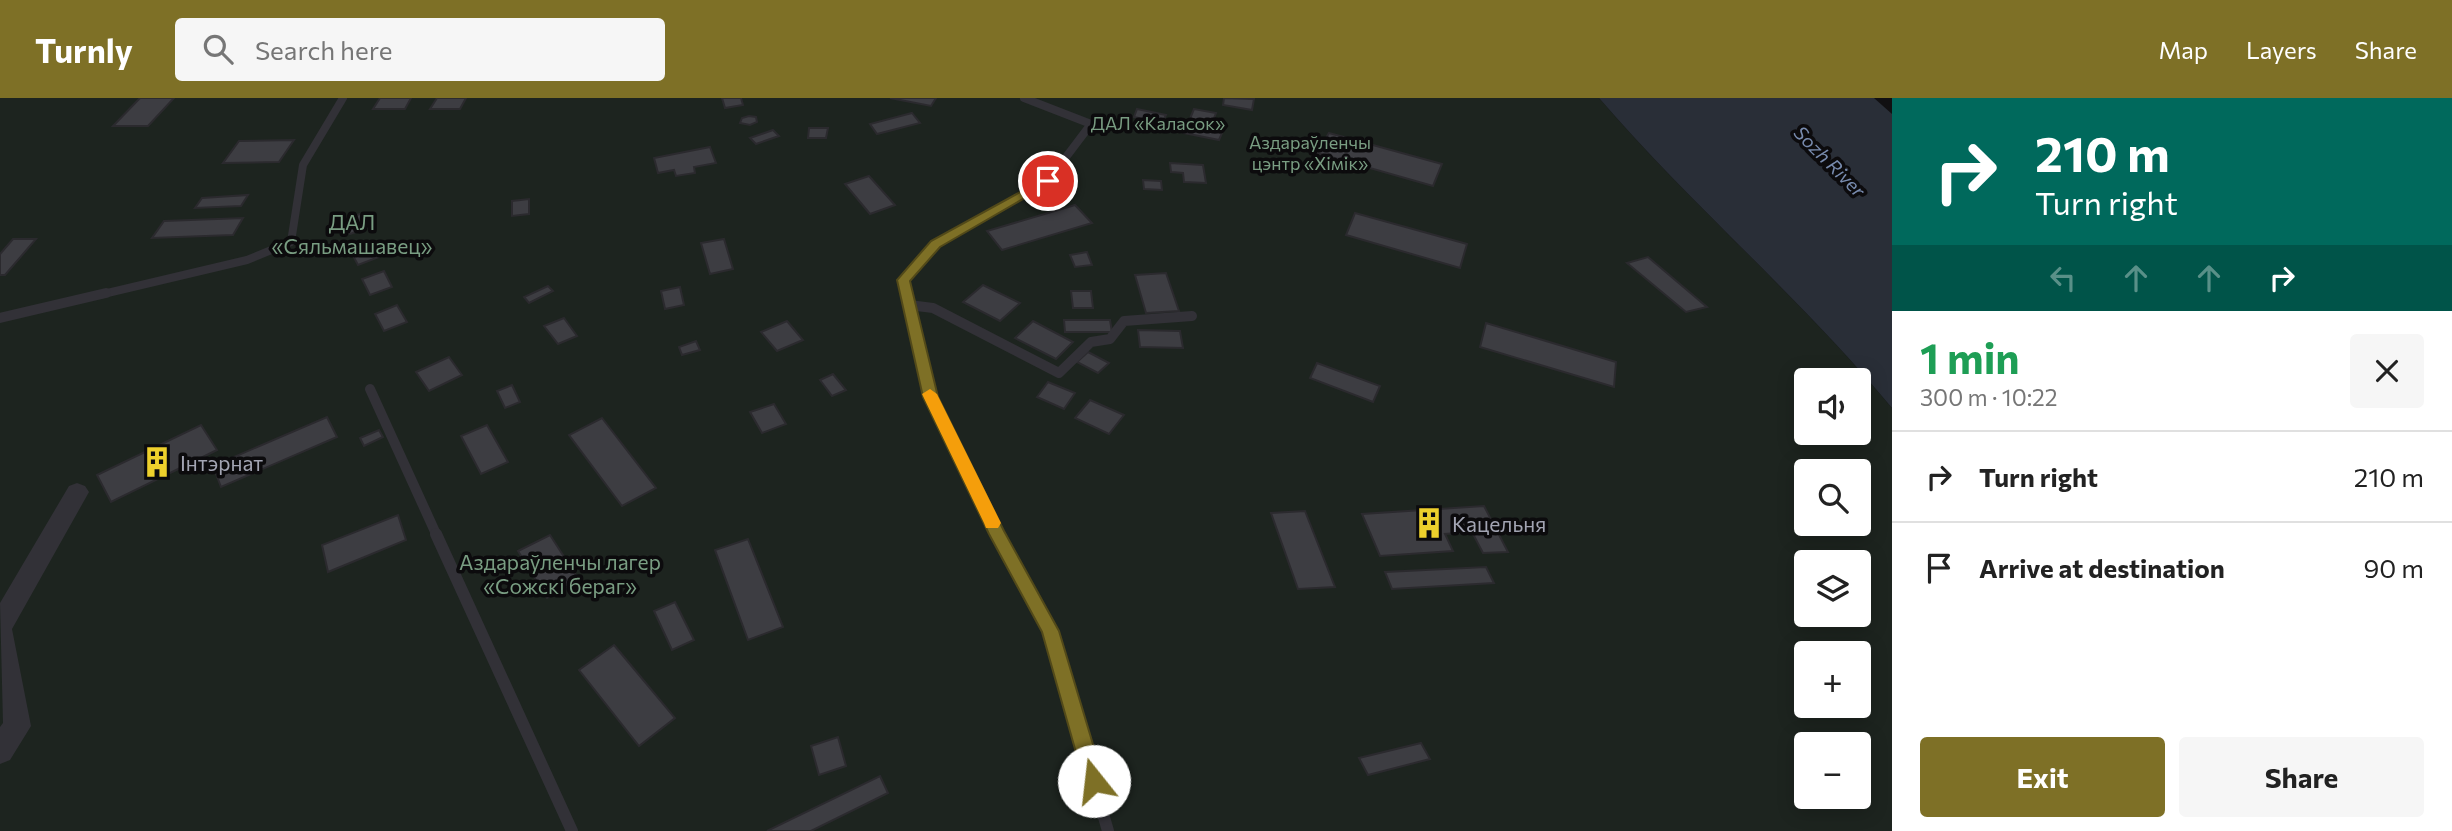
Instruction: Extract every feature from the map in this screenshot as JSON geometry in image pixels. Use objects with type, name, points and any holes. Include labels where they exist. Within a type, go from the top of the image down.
[{"type":"street","points":[[0,751],[16,726],[0,629],[77,492]]},
{"type":"lane","points":[[0,318],[247,260],[291,242],[303,165],[343,98]]},
{"type":"lane","points":[[1024,98],[1091,124],[1048,181],[936,244],[904,280],[930,397],[1050,631],[1108,831]]},
{"type":"lane","points":[[909,305],[933,309],[1059,373],[1091,342],[1110,339],[1124,321],[1192,316]]},
{"type":"lane","points":[[370,389],[572,831]]},
{"type":"green space","points":[[0,98],[1599,98],[1671,177],[1821,328],[1857,368],[1794,368],[1794,445],[1871,445],[1871,384],[1892,408],[1892,831],[0,831]]},
{"type":"water","name":"Sozh River","points":[[1599,98],[1874,98],[1892,114],[1892,408],[1871,384],[1871,368],[1857,368]]},
{"type":"building","points":[[140,98],[174,98],[148,126],[113,126]]},
{"type":"building","points":[[380,98],[411,98],[405,109],[373,109]]},
{"type":"building","points":[[437,98],[466,98],[460,109],[430,109]]},
{"type":"building","points":[[722,98],[741,98],[743,105],[725,108]]},
{"type":"building","points":[[890,98],[936,98],[931,106]]},
{"type":"building","points":[[1224,98],[1254,99],[1252,110],[1223,105]]},
{"type":"building","points":[[1137,109],[1166,115],[1162,123],[1134,117]]},
{"type":"building","points":[[1194,109],[1216,113],[1209,131],[1222,133],[1219,140],[1184,133]]},
{"type":"building","points":[[912,113],[920,123],[877,134],[870,124]]},
{"type":"building","points":[[756,117],[757,122],[750,125],[740,123],[742,118]]},
{"type":"building","points":[[809,128],[828,128],[826,138],[808,138]]},
{"type":"building","points":[[773,130],[779,136],[756,144],[750,138]]},
{"type":"building","name":"Аздараўленчы цэнтр «Хімік»","points":[[1329,133],[1442,164],[1433,186],[1317,153]]},
{"type":"building","points":[[294,140],[279,162],[223,163],[239,141]]},
{"type":"building","points":[[710,147],[716,163],[694,167],[695,173],[676,176],[674,170],[658,173],[654,158]]},
{"type":"building","points":[[1170,163],[1203,165],[1206,183],[1184,182],[1183,173],[1171,172]]},
{"type":"building","points":[[869,176],[895,205],[870,214],[845,184]]},
{"type":"building","points":[[1143,180],[1161,181],[1162,190],[1144,189]]},
{"type":"building","points":[[248,195],[241,206],[195,208],[202,198]]},
{"type":"building","points":[[529,199],[529,214],[512,216],[512,201]]},
{"type":"building","points":[[1075,205],[1092,223],[1002,250],[987,231]]},
{"type":"building","points":[[363,213],[370,227],[350,234],[342,220]]},
{"type":"building","points":[[1355,213],[1467,244],[1460,268],[1346,235]]},
{"type":"building","points":[[243,218],[233,235],[152,238],[164,221]]},
{"type":"building","points":[[13,239],[36,239],[5,275],[0,275],[0,254]]},
{"type":"building","points":[[724,239],[733,269],[710,274],[701,243]]},
{"type":"building","points":[[371,242],[379,257],[358,265],[350,250]]},
{"type":"building","points":[[1087,252],[1092,265],[1075,267],[1070,255]]},
{"type":"building","points":[[1648,257],[1707,307],[1686,312],[1627,263]]},
{"type":"building","points":[[384,271],[392,287],[370,295],[362,279]]},
{"type":"building","points":[[1166,273],[1179,311],[1146,313],[1135,275]]},
{"type":"building","points":[[983,285],[1020,303],[1000,321],[963,302]]},
{"type":"building","points":[[548,286],[553,291],[529,303],[524,297]]},
{"type":"building","points":[[680,287],[684,305],[665,309],[661,291]]},
{"type":"building","points":[[1071,291],[1091,291],[1093,308],[1073,308]]},
{"type":"building","points":[[397,305],[407,322],[384,331],[375,314]]},
{"type":"building","points":[[564,318],[577,336],[558,344],[544,326]]},
{"type":"building","points":[[1064,320],[1110,320],[1112,332],[1065,332]]},
{"type":"building","points":[[787,321],[803,340],[777,351],[761,332]]},
{"type":"building","points":[[1033,321],[1073,342],[1056,359],[1015,338]]},
{"type":"building","points":[[1486,323],[1616,362],[1614,387],[1480,347]]},
{"type":"building","points":[[1138,330],[1180,331],[1183,348],[1140,347]]},
{"type":"building","points":[[696,341],[700,350],[682,355],[679,347]]},
{"type":"building","points":[[1088,352],[1109,363],[1098,373],[1077,362]]},
{"type":"building","points":[[449,357],[462,375],[429,391],[416,372]]},
{"type":"building","points":[[1317,363],[1380,386],[1373,402],[1310,378]]},
{"type":"building","points":[[833,374],[846,390],[832,396],[820,380]]},
{"type":"building","points":[[1048,382],[1075,393],[1064,409],[1037,397]]},
{"type":"building","points":[[512,385],[520,402],[505,408],[497,391]]},
{"type":"building","points":[[1090,400],[1124,415],[1109,434],[1075,418]]},
{"type":"building","points":[[774,404],[786,424],[762,433],[750,412]]},
{"type":"building","points":[[327,417],[337,437],[221,487],[213,466]]},
{"type":"building","points":[[602,418],[656,488],[622,506],[569,435]]},
{"type":"building","name":"Інтэрнат","points":[[201,425],[217,450],[111,502],[97,475]]},
{"type":"building","points":[[487,425],[508,462],[481,474],[461,436]]},
{"type":"building","points":[[379,430],[383,437],[364,446],[360,438]]},
{"type":"building","name":"Кацельня","points":[[1484,506],[1508,552],[1483,553],[1472,532],[1445,534],[1453,551],[1380,556],[1362,514]]},
{"type":"building","points":[[1305,511],[1335,587],[1298,589],[1271,513]]},
{"type":"building","points":[[398,515],[406,540],[328,572],[322,545]]},
{"type":"building","points":[[550,535],[579,580],[547,598],[518,551]]},
{"type":"building","points":[[748,539],[783,627],[748,640],[715,550]]},
{"type":"building","points":[[1486,567],[1494,583],[1392,589],[1385,572]]},
{"type":"building","points":[[675,602],[694,640],[672,650],[654,611]]},
{"type":"building","points":[[614,645],[675,718],[639,746],[579,670]]},
{"type":"building","points":[[838,737],[846,766],[819,775],[811,746]]},
{"type":"building","points":[[1421,743],[1430,759],[1368,775],[1359,758]]},
{"type":"building","points":[[880,776],[888,793],[811,831],[767,831]]},
{"type":"slow traffic","points":[[930,394],[992,523]]},
{"type":"place","name":"Інтэрнат","points":[[157,462]]},
{"type":"place","name":"Кацельня","points":[[1429,523]]},
{"type":"route","points":[[1048,181],[936,244],[904,280],[930,397],[1050,631],[1094,781]]},
{"type":"park label","name":"ДАЛ «Каласок»","points":[[1158,123]]},
{"type":"park label","name":"ДАЛ «Сяльмашавец»","points":[[352,233]]},
{"type":"park label","name":"Аздараўленчы лагер «Сожскі бераг»","points":[[560,573]]}]
